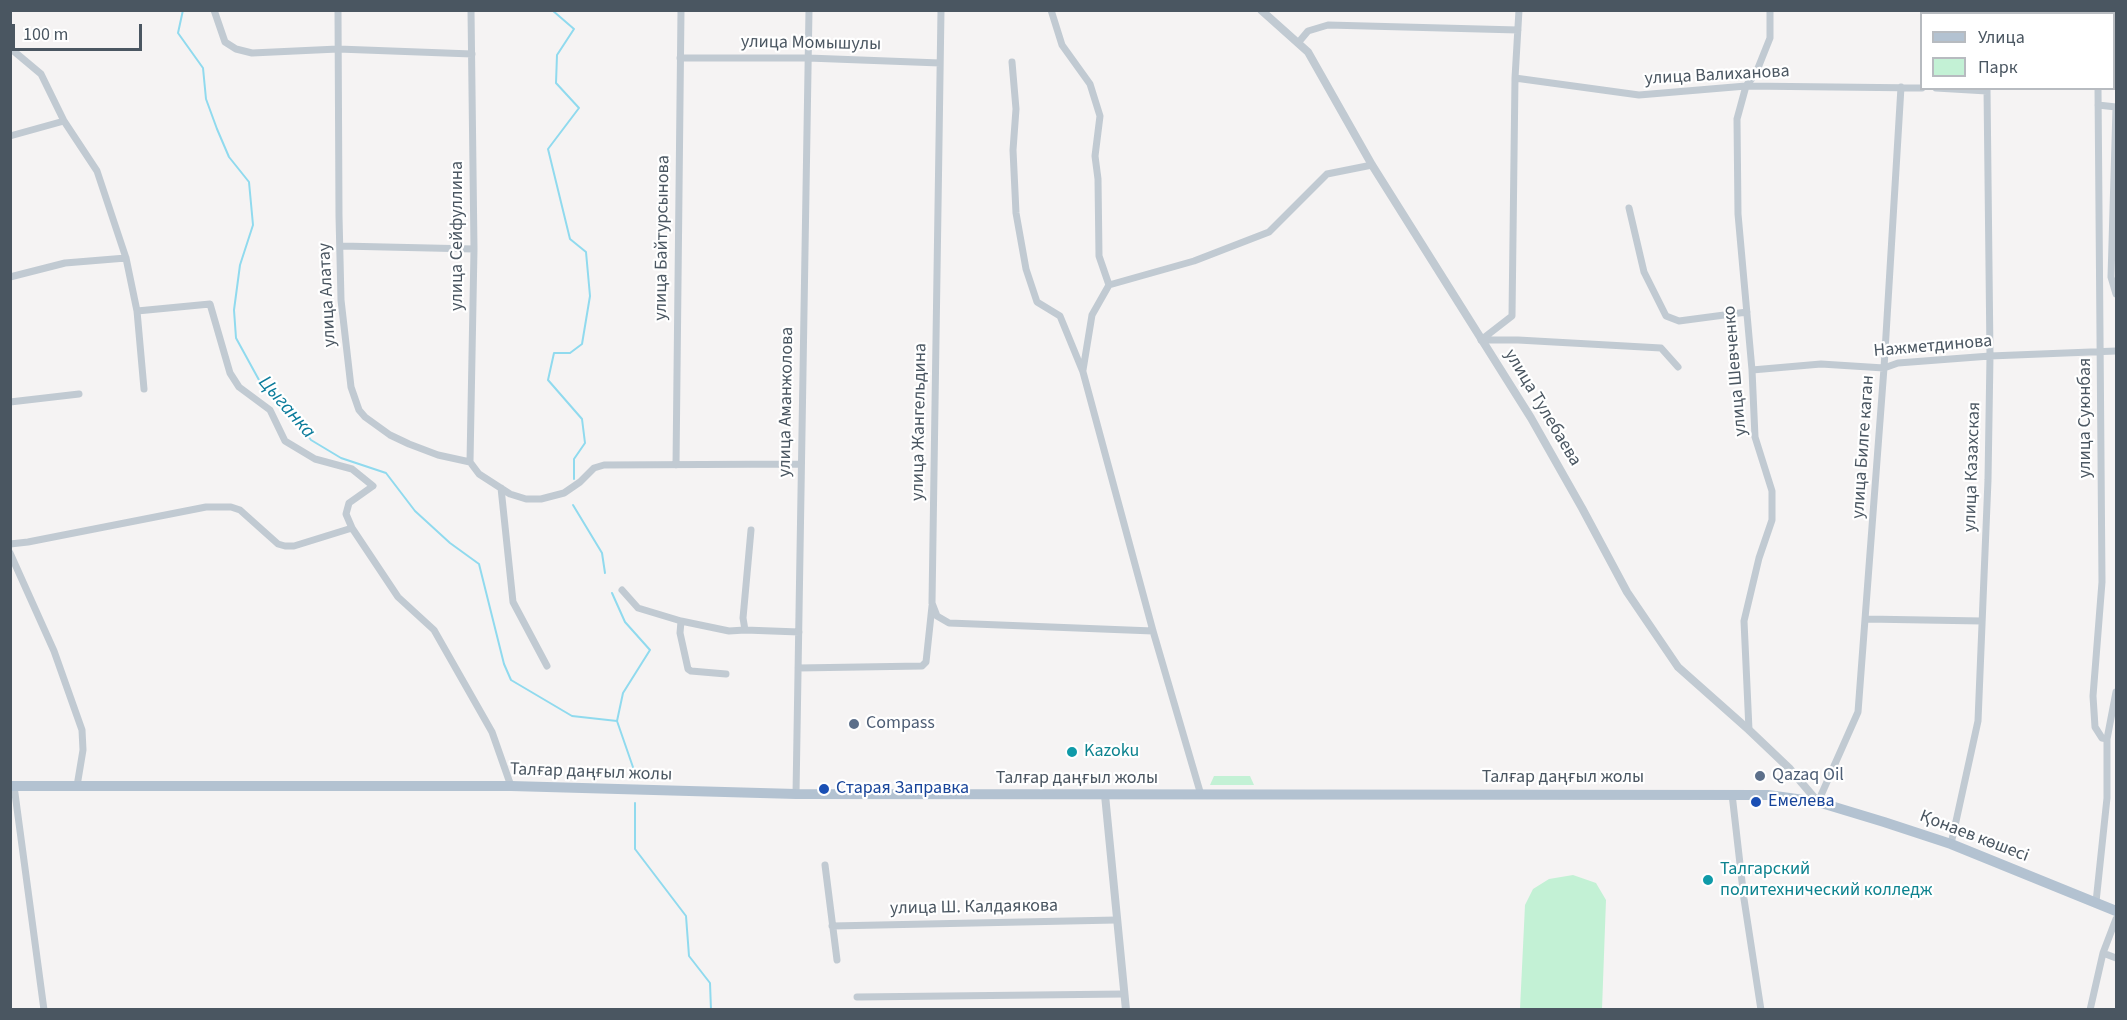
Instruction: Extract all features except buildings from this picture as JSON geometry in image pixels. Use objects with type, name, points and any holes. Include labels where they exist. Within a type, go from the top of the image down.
[{"type":"main road","name":"Талғар даңғыл жолы","points":[[12,786],[511,786],[796,794],[1732,794],[1768,795],[1818,802]]},
{"type":"main road","name":"Қонаев көшесі","points":[[1818,802],[1951,844],[2116,910]]},
{"type":"street","points":[[214,10],[225,42],[236,50],[252,53],[338,49],[472,54]]},
{"type":"street","name":"улица Алатау","points":[[338,10],[341,300],[351,387],[359,410],[365,417],[390,435],[409,444],[470,462],[479,474],[510,494],[526,499],[541,500],[564,493],[594,468],[604,465],[801,464]]},
{"type":"street","name":"улица Сейфуллина","points":[[470,462],[474,249],[471,10]]},
{"type":"street","name":"улица Байтурсынова","points":[[676,465],[681,10]]},
{"type":"street","name":"улица Аманжолова","points":[[796,794],[809,10]]},
{"type":"street","name":"улица Жангельдина","points":[[798,668],[922,666],[926,662],[932,603],[940,10]]},
{"type":"street","points":[[1051,10],[1062,45],[1090,84],[1100,116],[1095,156],[1098,179],[1099,256],[1109,285]]},
{"type":"street","name":"улица Тулебаева","points":[[1261,10],[1308,52],[1372,165],[1530,418],[1627,591],[1678,667],[1790,769],[1818,802]]},
{"type":"street","points":[[1481,340],[1512,316],[1515,78],[1519,10]]},
{"type":"street","name":"улица Шевченко","points":[[1749,730],[1744,621],[1759,558],[1772,520],[1772,491],[1755,437],[1752,370],[1738,214],[1737,118],[1746,86],[1756,73],[1770,38],[1770,10]]},
{"type":"street","points":[[1298,43],[1308,31],[1329,25],[1518,30]]},
{"type":"street","points":[[10,48],[41,74],[64,121],[97,171],[126,258],[137,310],[144,389]]},
{"type":"street","name":"улица Момышулы","points":[[680,58],[808,58],[940,63]]},
{"type":"street","points":[[1012,62],[1016,109],[1013,150],[1016,213],[1026,269],[1037,302],[1060,316],[1083,372],[1153,631],[1201,795]]},
{"type":"street","name":"улица Валиханова","points":[[1515,78],[1639,95],[1746,86],[1920,88]]},
{"type":"street","name":"улица Билге каган","points":[[1818,802],[1858,712],[1884,368],[1901,87]]},
{"type":"street","name":"улица Казахская","points":[[1951,844],[1978,721],[1988,480],[1990,356],[1987,90]]},
{"type":"street","name":"улица Суюнбая","points":[[2098,90],[2102,582],[2092,696],[2095,727],[2102,738],[2108,739]]},
{"type":"street","points":[[2098,105],[2116,108],[2111,277],[2116,294]]},
{"type":"street","points":[[10,136],[64,121]]},
{"type":"street","points":[[1083,372],[1092,315],[1109,285],[1194,261],[1269,232],[1327,174],[1372,165]]},
{"type":"street","points":[[1629,208],[1644,272],[1666,316],[1679,321],[1747,312]]},
{"type":"street","points":[[340,246],[474,249]]},
{"type":"street","points":[[10,277],[65,263],[126,258]]},
{"type":"street","points":[[137,310],[210,304],[230,373],[239,387],[270,410],[285,441],[315,459],[352,469],[373,486],[349,503],[346,514],[352,528],[398,597],[434,630],[492,732],[511,786]]},
{"type":"street","points":[[1481,340],[1662,348],[1678,367]]},
{"type":"street","name":"Нажметдинова","points":[[1752,370],[1821,364],[1884,368],[1899,363],[1990,356],[2116,351]]},
{"type":"street","points":[[10,402],[79,394]]},
{"type":"street","points":[[501,488],[513,602],[547,666]]},
{"type":"street","points":[[10,544],[206,507],[231,507],[240,510],[278,544],[285,546],[294,546],[352,528]]},
{"type":"street","points":[[745,630],[743,618],[751,530]]},
{"type":"street","points":[[10,553],[54,651],[82,730],[83,750],[77,786]]},
{"type":"street","points":[[622,590],[638,608],[681,621],[729,631],[798,632]]},
{"type":"street","points":[[932,603],[937,616],[948,623],[1153,631]]},
{"type":"street","points":[[1866,619],[1982,621]]},
{"type":"street","points":[[681,621],[680,633],[688,669],[692,672],[726,674]]},
{"type":"street","points":[[2096,902],[2107,798],[2108,739],[2116,692]]},
{"type":"street","points":[[12,786],[44,1010]]},
{"type":"street","points":[[1732,794],[1744,898],[1761,1010]]},
{"type":"street","points":[[1105,795],[1126,1010]]},
{"type":"street","points":[[825,865],[837,960]]},
{"type":"street","points":[[2090,1010],[2103,953],[2116,919]]},
{"type":"street","name":"улица Ш. Калдаякова","points":[[832,926],[1116,920]]},
{"type":"street","points":[[2103,953],[2116,958]]},
{"type":"street","points":[[856,997],[1124,994]]},
{"type":"green space","points":[[1214,776],[1250,776],[1254,785],[1210,785]]},
{"type":"green space","points":[[1573,875],[1596,883],[1606,900],[1602,1009],[1520,1009],[1525,905],[1533,889],[1549,879]]},
{"type":"waterway","name":"Цыганка","points":[[183,10],[178,33],[203,68],[206,99],[217,129],[229,157],[249,182],[253,225],[240,265],[234,310],[236,338],[259,380],[285,406],[311,440],[341,458],[386,473],[415,511],[450,543],[479,564],[504,664],[511,680],[572,716],[617,721],[635,773]]},
{"type":"waterway","points":[[552,10],[574,29],[557,55],[556,83],[579,108],[548,149],[570,239],[586,252],[590,296],[582,344],[570,353],[554,353],[548,380],[582,419],[585,443],[574,459],[574,479]]},
{"type":"waterway","points":[[573,505],[602,553],[605,573]]},
{"type":"waterway","points":[[612,593],[625,622],[650,650],[623,693],[617,721]]},
{"type":"waterway","name":"Цыганка","points":[[635,803],[635,849],[686,916],[689,956],[710,983],[711,1010]]},
{"type":"place","name":"Compass","points":[[854,724]]},
{"type":"place","name":"Kazoku","points":[[1072,752]]},
{"type":"place","name":"Qazaq Oil","points":[[1760,776]]},
{"type":"place","name":"Старая Заправка","points":[[824,789]]},
{"type":"place","name":"Емелева","points":[[1756,802]]},
{"type":"place","name":"Талгарский политехнический колледж","points":[[1708,880]]}]
